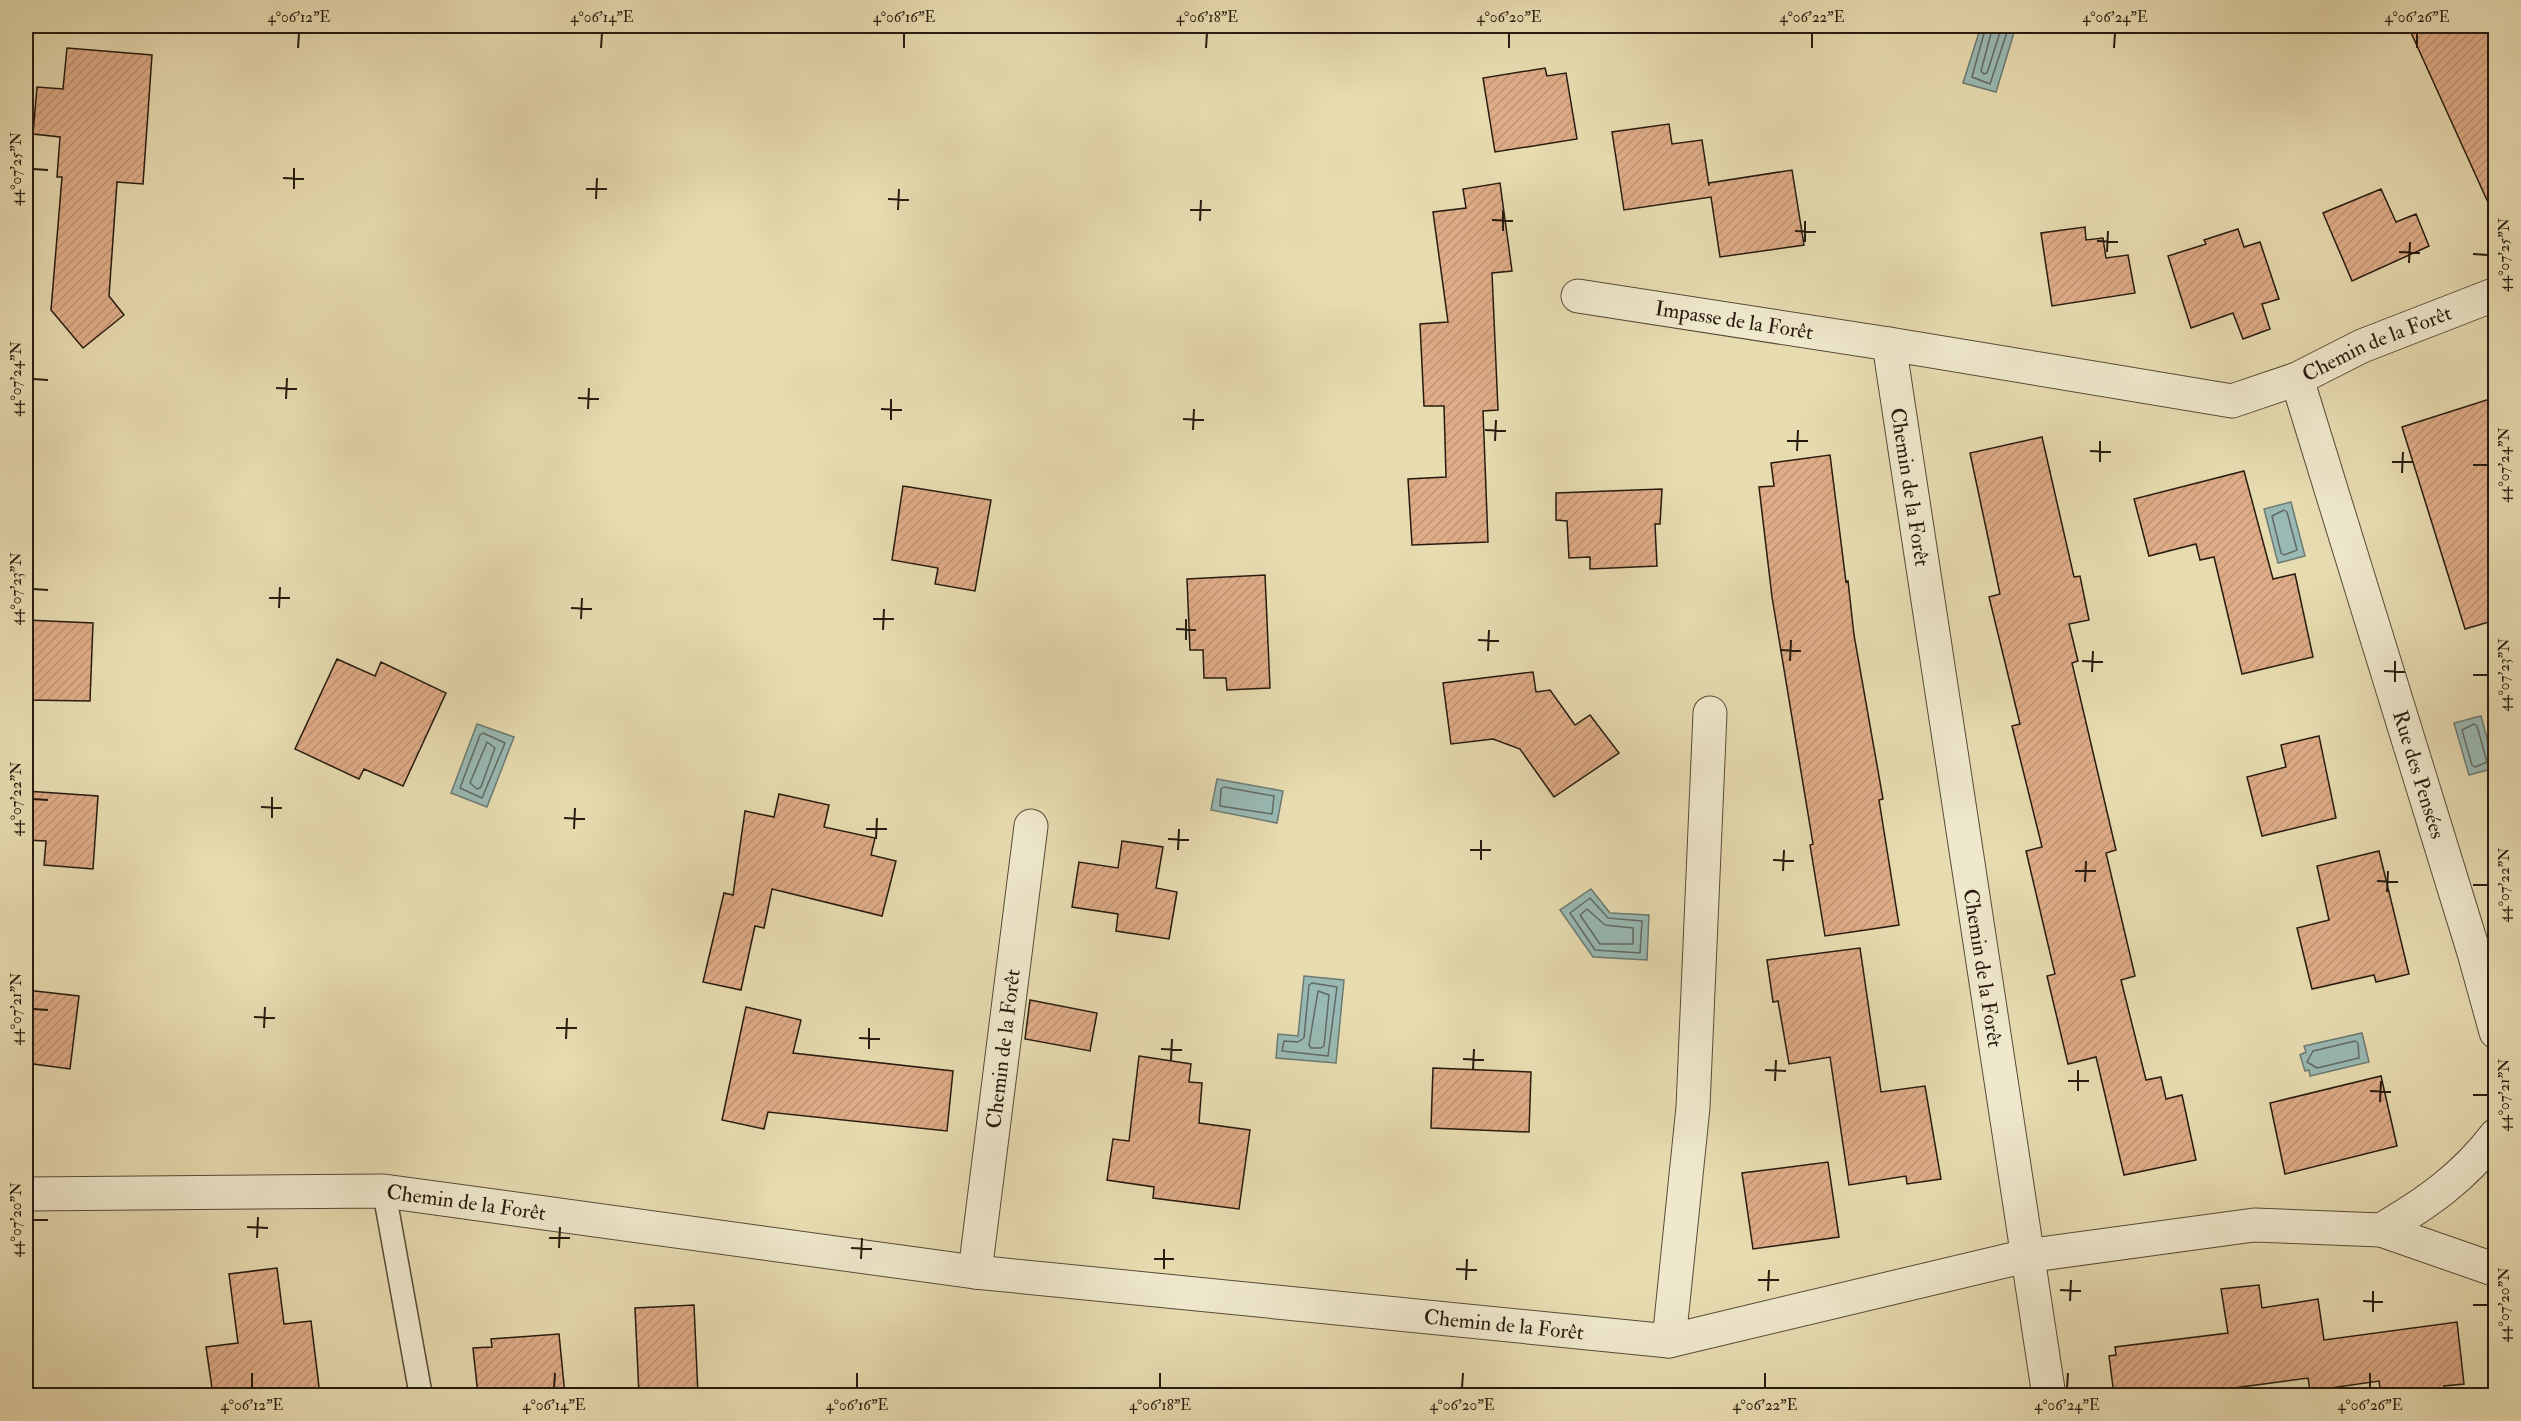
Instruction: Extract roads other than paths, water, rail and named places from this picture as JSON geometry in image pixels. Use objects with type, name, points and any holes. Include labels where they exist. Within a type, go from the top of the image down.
[{"type":"street","name":"Chemin de la Forêt","points":[[2026,1256],[1889,344],[2232,401],[2297,379],[2362,346],[2496,294]]},
{"type":"street","name":"Impasse de la Forêt","points":[[1578,296],[1889,344]]},
{"type":"street","name":"Rue des Pensées","points":[[2297,379],[2475,956],[2496,1032]]},
{"type":"street","points":[[1669,1341],[1693,1107],[1710,713]]},
{"type":"street","name":"Chemin de la Forêt","points":[[975,1272],[1031,826]]},
{"type":"street","points":[[2381,1230],[2425,1204],[2474,1164],[2496,1135]]},
{"type":"street","name":"Chemin de la Forêt","points":[[26,1194],[384,1191],[975,1272],[1669,1341],[2026,1256],[2253,1225],[2381,1230],[2496,1270]]},
{"type":"street","points":[[2026,1256],[2049,1395]]},
{"type":"lane","points":[[384,1191],[421,1395]]},
{"type":"water","points":[[1981,26],[2016,26],[1996,92],[1963,83]]},
{"type":"water","points":[[2291,502],[2305,556],[2278,563],[2264,509]]},
{"type":"water","points":[[2481,716],[2495,768],[2469,775],[2454,723]]},
{"type":"water","points":[[477,724],[514,737],[487,807],[451,793]]},
{"type":"water","points":[[1217,779],[1283,791],[1277,823],[1211,810]]},
{"type":"water","points":[[1591,889],[1610,913],[1649,915],[1647,960],[1593,957],[1560,910]]},
{"type":"water","points":[[1304,976],[1344,980],[1336,1063],[1276,1058],[1278,1034],[1298,1036]]},
{"type":"water","points":[[2362,1033],[2369,1062],[2310,1076],[2309,1070],[2305,1071],[2300,1055],[2306,1052],[2304,1046]]}]
